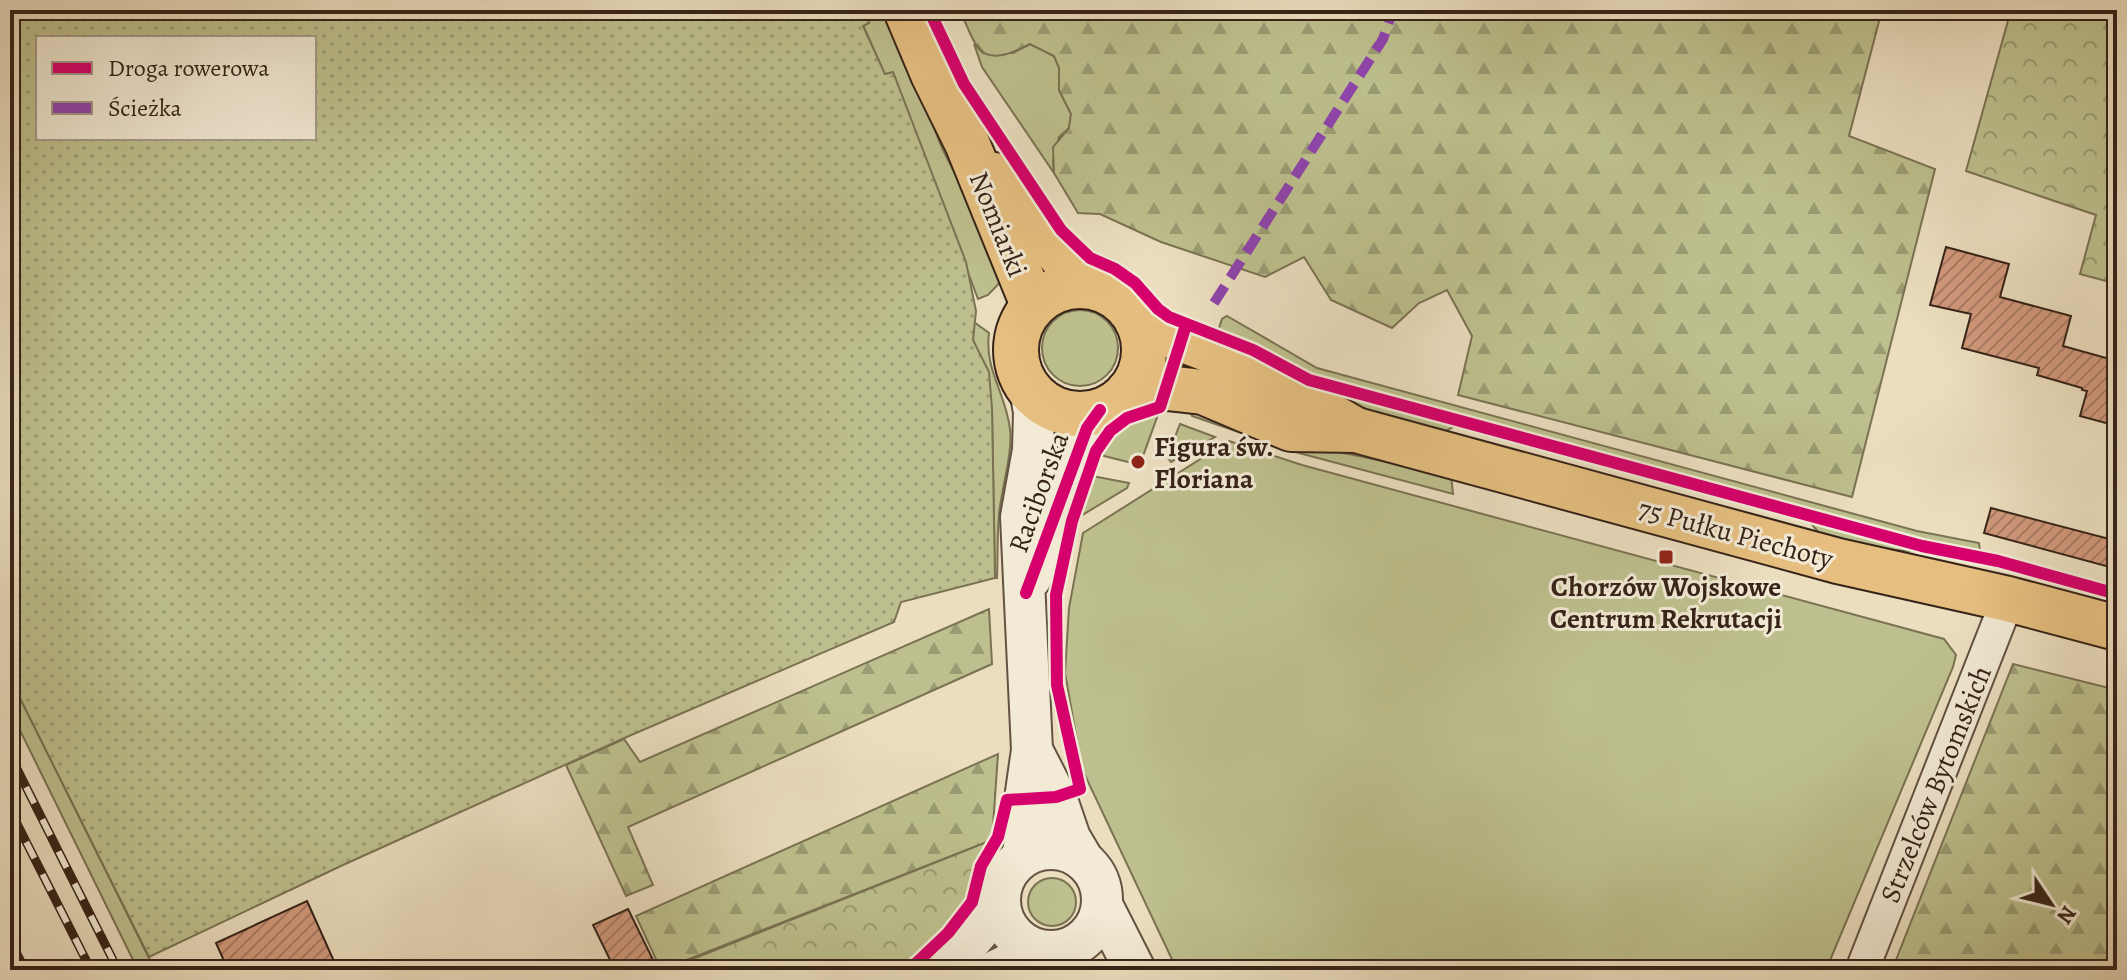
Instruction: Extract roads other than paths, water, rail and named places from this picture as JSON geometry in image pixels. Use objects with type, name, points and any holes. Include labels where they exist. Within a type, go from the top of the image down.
[{"type":"main road","name":"Nomiarki","points":[[906,10],[967,143],[1033,305]]},
{"type":"main road","name":"Nomiarki","points":[[967,143],[1064,260],[1090,286]]},
{"type":"main road","points":[[1069,286],[1090,286],[1110,293],[1127,306],[1138,323],[1144,352],[1136,380],[1114,401],[1069,413],[1041,400],[1030,389],[1019,370],[1016,348],[1020,327],[1033,305],[1050,293],[1069,286]]},
{"type":"main road","name":"75 Pułku Piechoty","points":[[1138,323],[1234,360],[1356,430]]},
{"type":"main road","name":"75 Pułku Piechoty","points":[[1114,401],[1183,389],[1203,392],[1291,429],[1356,430],[1838,561],[2008,599],[2117,628]]},
{"type":"street","name":"Raciborska","points":[[1022,857],[1026,837],[1025,799],[1032,750],[1021,517],[1033,450],[1034,412],[1030,389]]},
{"type":"street","name":"Raciborska","points":[[1026,593],[1087,428],[1114,401]]},
{"type":"street","name":"Strzelców Bytomskich","points":[[1862,970],[2008,599]]},
{"type":"street","name":"Raciborska","points":[[1032,750],[1056,797],[1070,838],[1083,860]]},
{"type":"street","points":[[945,970],[985,924],[1006,875],[1022,857],[1046,848],[1072,853],[1083,860],[1098,880],[1102,905],[1135,970]]},
{"type":"street","points":[[999,897],[1000,909],[1009,931],[1018,939],[1079,958],[1097,970]]},
{"type":"street","points":[[997,970],[1048,950],[1077,944],[1091,932],[1102,905]]},
{"type":"railway","points":[[10,755],[118,970]]},
{"type":"railway","points":[[10,810],[91,970]]},
{"type":"railway","points":[[10,940],[25,970]]},
{"type":"place","name":"Figura św. Floriana","points":[[1138,462]]},
{"type":"place","name":"Chorzów Wojskowe Centrum Rekrutacji","points":[[1666,557]]}]
